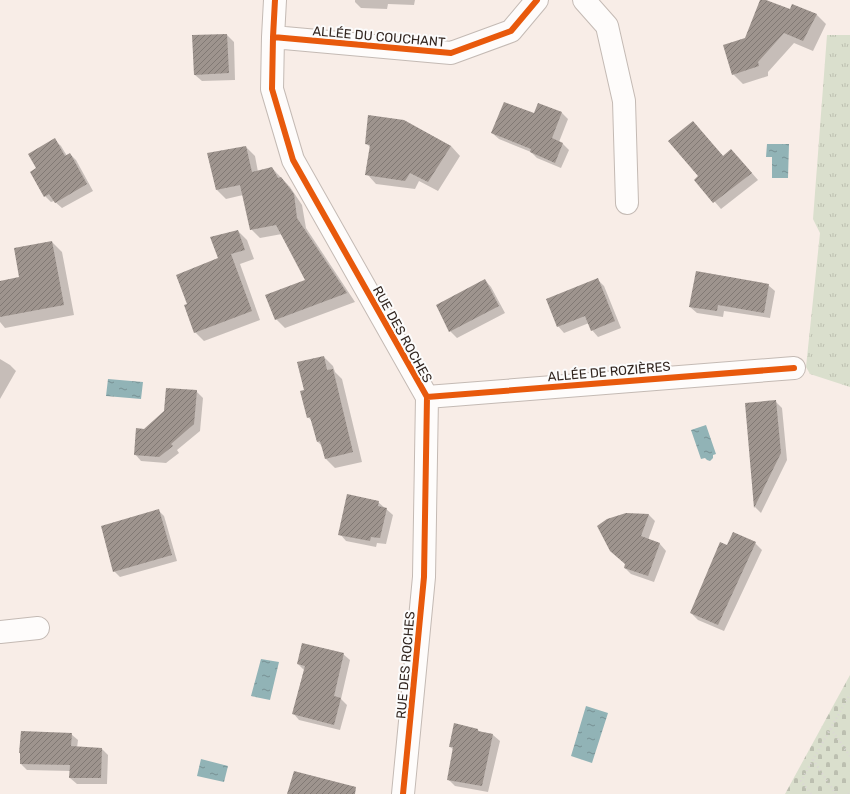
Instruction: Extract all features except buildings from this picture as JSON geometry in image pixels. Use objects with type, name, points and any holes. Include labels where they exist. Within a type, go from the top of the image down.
[{"type":"street","name":"RUE DES ROCHES","points":[[275,0],[272,89],[293,160],[427,397],[424,577],[403,794]]},
{"type":"street","name":"ALLÉE DU COUCHANT","points":[[273,37],[451,53],[511,31],[537,0]]},
{"type":"street","points":[[584,0],[607,26],[624,101],[627,203]]},
{"type":"street","name":"ALLÉE DE ROZIÈRES","points":[[427,397],[794,368]]},
{"type":"street","points":[[0,632],[38,628]]},
{"type":"path","points":[[811,794],[801,781],[850,694]]},
{"type":"path","points":[[831,729],[850,756]]},
{"type":"path","points":[[813,760],[836,794]]},
{"type":"green space","points":[[827,35],[850,35],[850,387],[810,374],[806,367],[820,233],[813,219]]},
{"type":"green space","points":[[850,675],[850,794],[785,794]]},
{"type":"water","points":[[767,144],[789,144],[788,178],[772,178],[772,157],[766,157]]},
{"type":"water","points":[[108,379],[143,382],[141,399],[106,396]]},
{"type":"water","points":[[706,425],[716,454],[713,455],[713,458],[710,461],[705,458],[701,459],[691,430]]},
{"type":"water","points":[[261,659],[279,662],[270,700],[251,696]]},
{"type":"water","points":[[586,706],[608,713],[592,763],[571,756]]},
{"type":"water","points":[[201,759],[228,766],[224,782],[197,776]]},
{"type":"cycle path","points":[[275,0],[272,89],[293,160],[427,397],[424,577],[403,794]]},
{"type":"cycle path","points":[[273,37],[451,53],[511,31],[537,0]]},
{"type":"cycle path","points":[[427,397],[794,368]]}]
